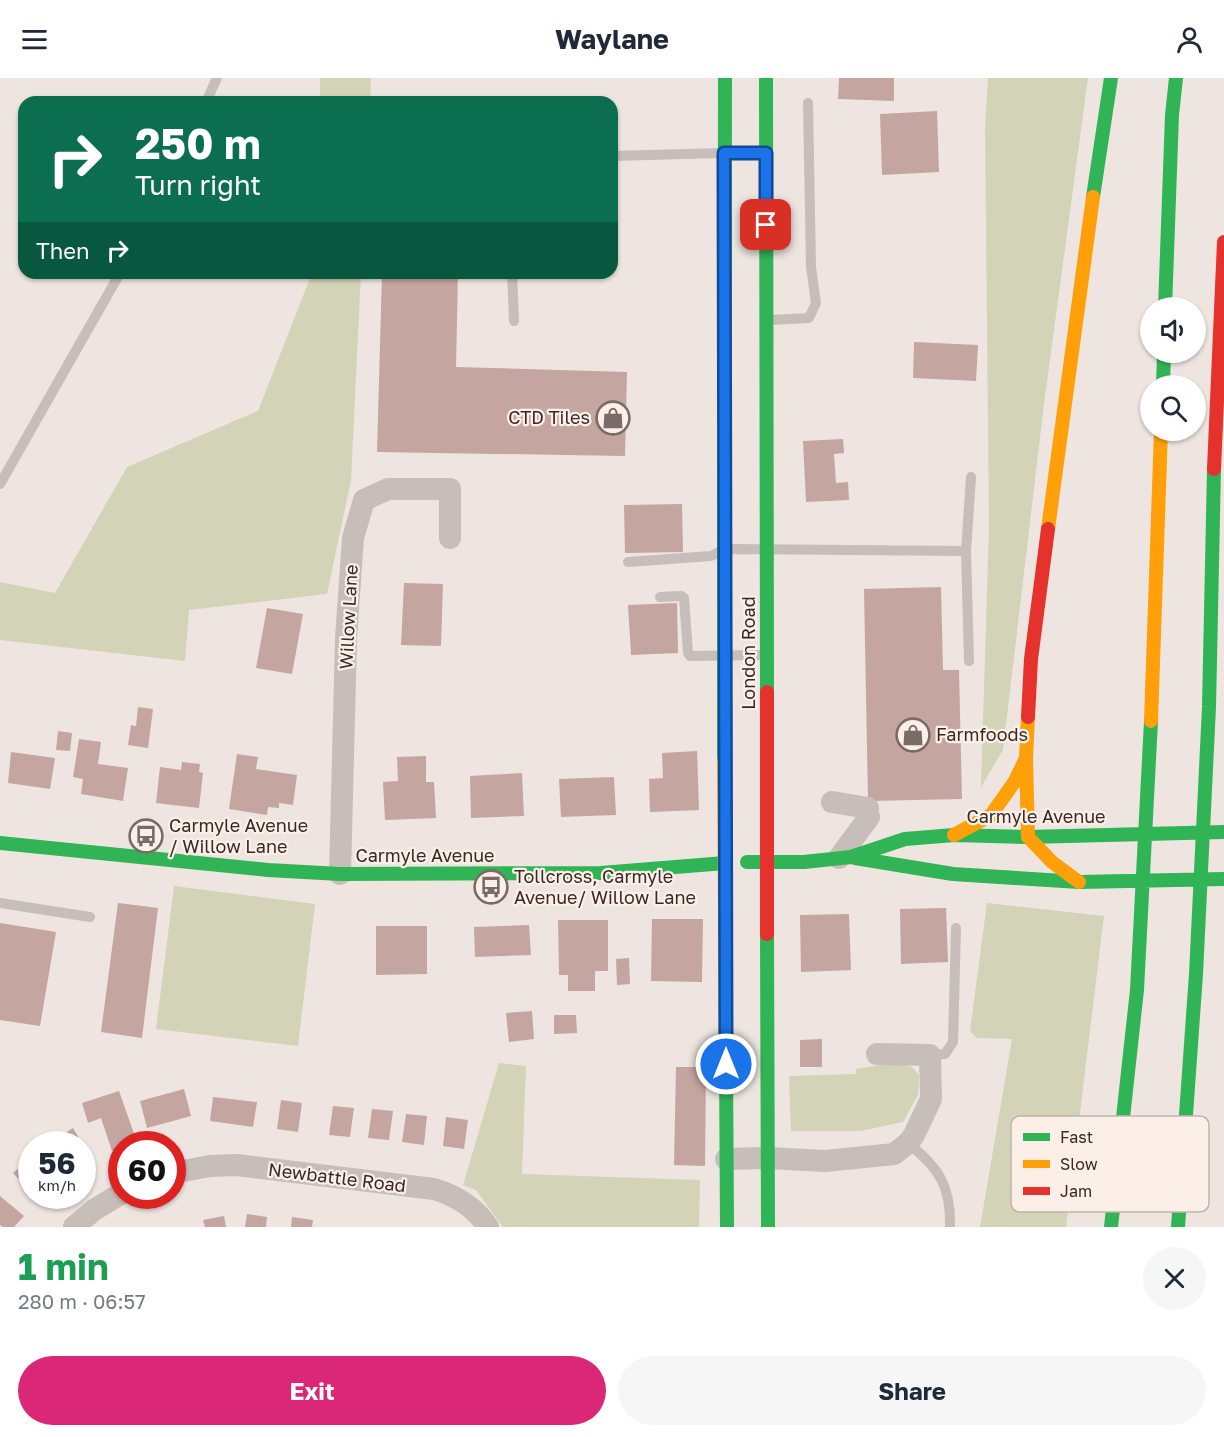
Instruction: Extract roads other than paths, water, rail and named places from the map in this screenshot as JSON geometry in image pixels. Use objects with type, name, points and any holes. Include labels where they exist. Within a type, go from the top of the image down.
[{"type":"main road","name":"London Road","points":[[725,78],[730,153],[724,656],[727,1227]]},
{"type":"main road","name":"London Road","points":[[766,78],[761,153],[766,321],[768,1227]]},
{"type":"main road","points":[[1079,882],[1053,862],[1028,837],[1026,758],[1031,659],[1076,308],[1113,78]]},
{"type":"main road","points":[[1165,297],[1172,115],[1176,78]]},
{"type":"main road","points":[[1186,1116],[1196,974],[1209,707],[1215,413],[1224,242]]},
{"type":"main road","points":[[1123,1116],[1137,990],[1151,718],[1161,441]]},
{"type":"main road","points":[[954,835],[991,815],[1015,781],[1026,758]]},
{"type":"main road","name":"Carmyle Avenue","points":[[845,858],[905,839],[954,835],[1028,837],[1224,832]]},
{"type":"main road","name":"Carmyle Avenue","points":[[0,843],[256,869],[340,874],[601,873],[724,862],[845,858],[953,874],[1079,882],[1224,879]]},
{"type":"main road","points":[[1111,1227],[1113,1212]]},
{"type":"main road","points":[[1178,1227],[1179,1212]]},
{"type":"street","name":"Willow Lane","points":[[340,874],[348,618],[353,538],[364,500],[388,489],[450,489],[450,538]]},
{"type":"street","points":[[832,802],[868,812],[845,858]]},
{"type":"street","points":[[726,1159],[768,1158],[825,1161],[894,1154],[915,1135],[931,1099],[930,1055],[876,1054]]},
{"type":"street","name":"Newbattle Road","points":[[186,1170],[210,1166],[236,1165],[434,1189],[460,1199],[482,1217],[488,1227]]},
{"type":"street","points":[[74,1227],[108,1202]]},
{"type":"lane","points":[[209,96],[217,78]]},
{"type":"lane","points":[[766,321],[809,318],[816,303],[811,267],[808,103]]},
{"type":"lane","points":[[618,156],[730,153]]},
{"type":"lane","points":[[0,484],[117,279]]},
{"type":"lane","points":[[512,279],[514,321]]},
{"type":"lane","points":[[969,661],[966,551],[971,477]]},
{"type":"lane","points":[[628,562],[711,556],[725,549],[966,551]]},
{"type":"lane","points":[[660,597],[681,596],[684,598],[690,656],[767,655]]},
{"type":"lane","points":[[0,903],[90,917]]},
{"type":"lane","points":[[930,1055],[945,1054],[953,1042],[956,928]]},
{"type":"lane","points":[[908,1143],[927,1159],[941,1176],[951,1210],[950,1227]]},
{"type":"place","name":"CTD Tiles","points":[[613,418]]},
{"type":"place","name":"Farmfoods","points":[[913,735]]},
{"type":"place","name":"Carmyle Avenue / Willow Lane","points":[[146,836]]},
{"type":"place","name":"Tollcross, Carmyle Avenue/ Willow Lane","points":[[491,887]]}]
